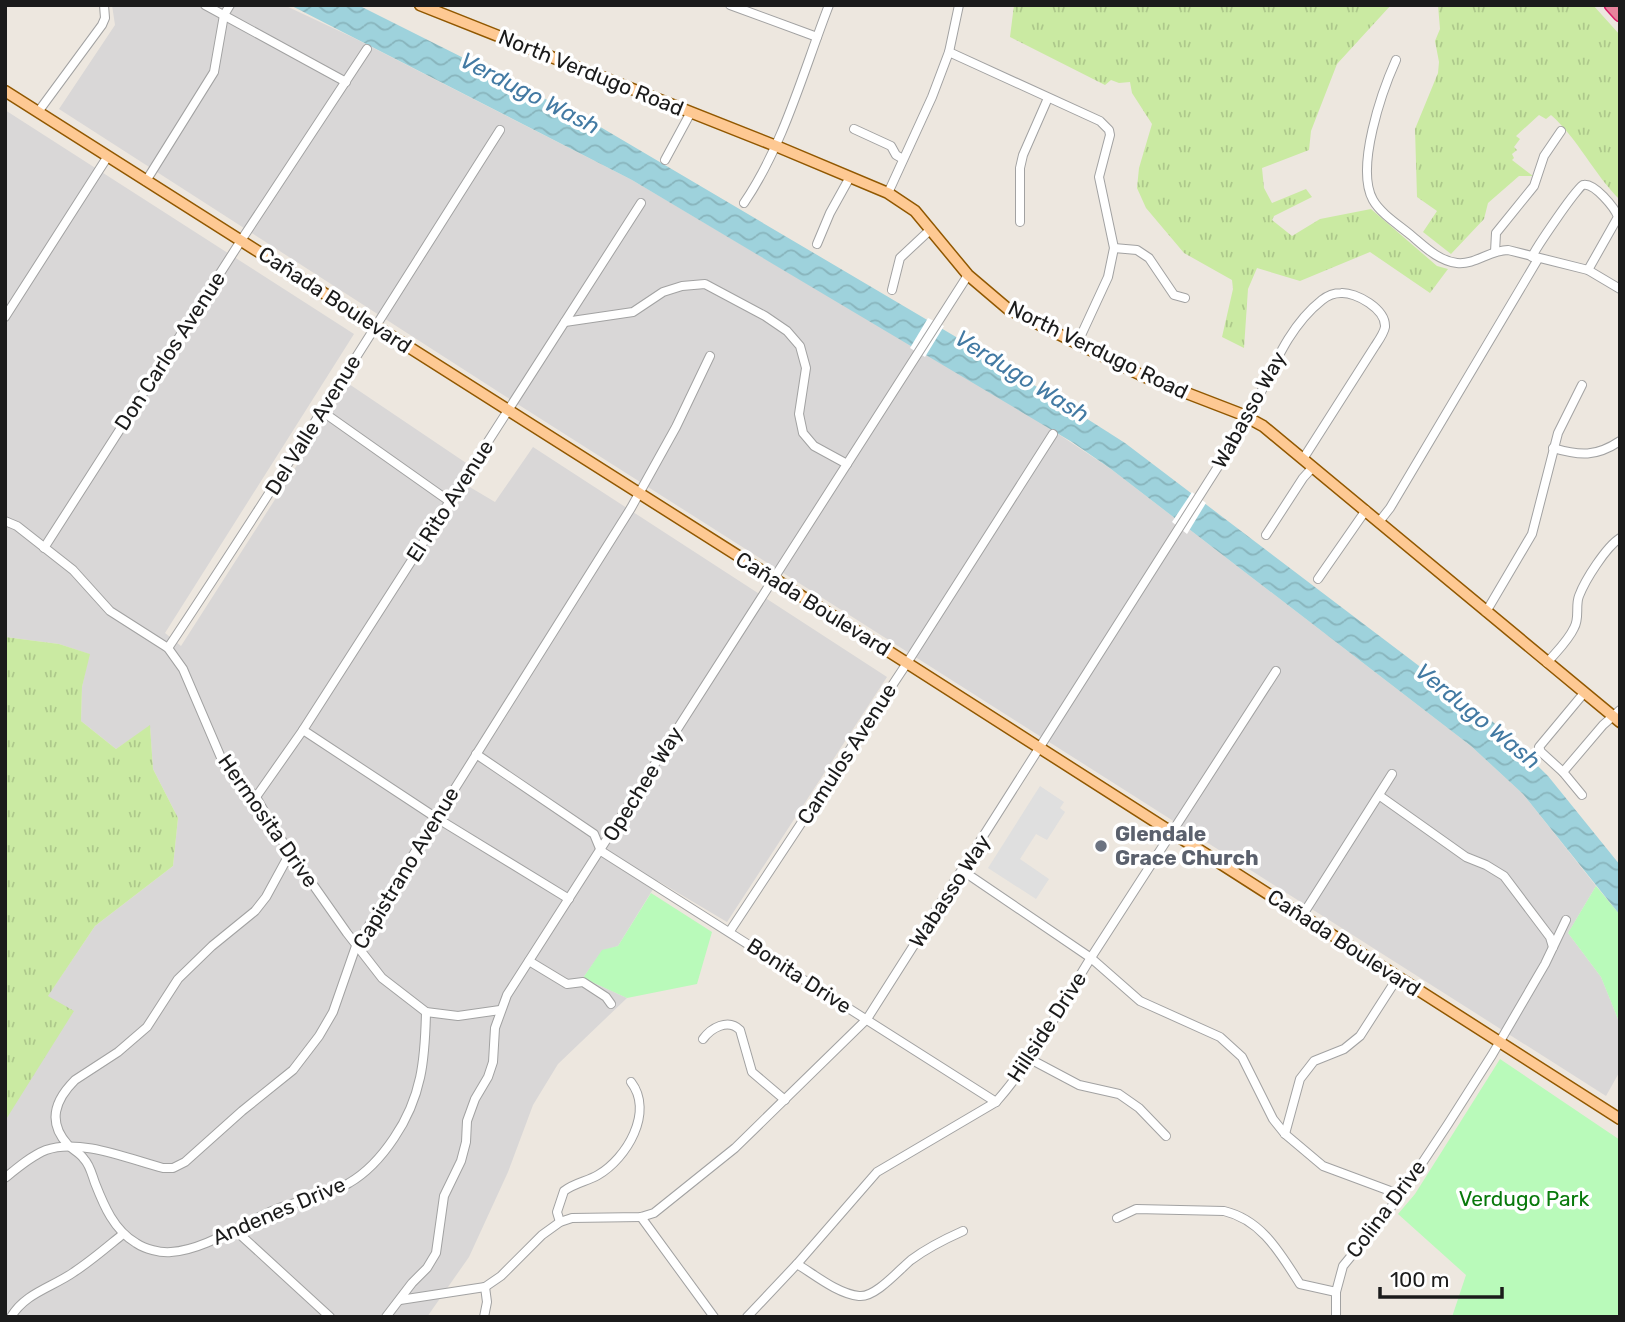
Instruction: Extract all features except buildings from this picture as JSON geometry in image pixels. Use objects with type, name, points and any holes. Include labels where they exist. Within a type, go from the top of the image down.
[{"type":"highway","points":[[1611,5],[1620,15]]},
{"type":"main road","name":"North Verdugo Road","points":[[420,5],[888,193],[915,211],[968,275],[1008,309],[1077,345],[1263,426],[1584,693],[1617,716]]},
{"type":"main road","name":"Cañada Boulevard","points":[[5,91],[242,239],[1620,1119]]},
{"type":"street","points":[[37,112],[102,25],[106,18],[104,5]]},
{"type":"street","points":[[205,5],[346,82]]},
{"type":"street","points":[[146,181],[214,72],[224,15],[230,5]]},
{"type":"street","points":[[730,5],[817,37]]},
{"type":"street","points":[[744,203],[763,175],[776,146],[829,5]]},
{"type":"street","points":[[888,193],[949,52],[959,5]]},
{"type":"street","name":"Don Carlos Avenue","points":[[44,548],[367,49]]},
{"type":"street","points":[[949,52],[1100,121],[1109,130],[1110,135],[1098,177],[1114,248],[1108,277],[1077,345]]},
{"type":"street","points":[[1396,61],[1383,89],[1370,140],[1370,195],[1379,208],[1441,258],[1465,263],[1508,250],[1588,270],[1620,289]]},
{"type":"street","points":[[1020,222],[1020,168],[1048,98]]},
{"type":"street","points":[[665,160],[691,112]]},
{"type":"street","points":[[854,129],[891,146],[909,148]]},
{"type":"street","name":"Del Valle Avenue","points":[[168,648],[323,412],[500,130]]},
{"type":"street","points":[[1495,252],[1496,233],[1534,186],[1544,156],[1561,131]]},
{"type":"street","points":[[891,146],[897,155],[904,159]]},
{"type":"street","points":[[5,317],[108,156]]},
{"type":"street","points":[[817,244],[850,177]]},
{"type":"street","points":[[1379,522],[1390,508],[1535,258],[1535,248],[1578,188],[1585,184],[1591,186],[1615,209],[1618,217],[1588,270]]},
{"type":"street","name":"El Rito Avenue","points":[[256,797],[303,730],[641,203]]},
{"type":"street","points":[[892,290],[900,258],[931,229]]},
{"type":"street","points":[[1114,248],[1137,250],[1149,258],[1174,295],[1185,298]]},
{"type":"street","name":"Opechee Way","points":[[386,1317],[427,1268],[436,1253],[444,1196],[461,1161],[466,1142],[467,1121],[475,1099],[488,1077],[500,1010],[968,275]]},
{"type":"street","points":[[565,322],[633,312],[663,292],[682,286],[705,284],[765,316],[787,331],[800,346],[806,368],[799,414],[803,433],[814,446],[847,464]]},
{"type":"street","name":"Wabasso Way","points":[[641,1217],[654,1213],[735,1149],[867,1020],[1249,418],[1280,353],[1303,319],[1330,295],[1343,292],[1377,310],[1385,327],[1376,346],[1303,459]]},
{"type":"street","name":"Capistrano Avenue","points":[[5,1178],[46,1150],[70,1146],[85,1147],[163,1168],[173,1168],[185,1162],[293,1070],[308,1053],[333,1012],[356,946],[631,509],[676,427],[710,356]]},
{"type":"street","points":[[1486,612],[1532,534],[1558,433],[1582,385]]},
{"type":"street","points":[[323,412],[449,501]]},
{"type":"street","name":"Camulos Avenue","points":[[730,931],[907,663],[1053,433]]},
{"type":"street","points":[[1553,449],[1579,455],[1602,451],[1620,441]]},
{"type":"street","points":[[1266,535],[1313,467]]},
{"type":"street","points":[[1318,579],[1366,510]]},
{"type":"street","name":"Hermosita Drive","points":[[5,522],[17,526],[73,570],[110,611],[168,648],[183,669],[225,767],[256,797],[290,853],[382,978],[426,1012]]},
{"type":"street","points":[[1548,663],[1574,629],[1582,591],[1601,559],[1620,538]]},
{"type":"street","name":"Hillside Drive","points":[[747,1317],[877,1172],[996,1102],[1030,1059],[1091,958],[1276,671]]},
{"type":"street","points":[[1582,795],[1539,747],[1584,693]]},
{"type":"street","points":[[1563,772],[1602,725],[1617,716]]},
{"type":"street","points":[[303,730],[435,817],[569,899]]},
{"type":"street","name":"Bonita Drive","points":[[476,754],[594,834],[601,851],[996,1102]]},
{"type":"street","points":[[1302,916],[1392,774]]},
{"type":"street","points":[[1380,796],[1466,857],[1504,876],[1549,937],[1553,947]]},
{"type":"street","points":[[70,1146],[58,1132],[55,1120],[57,1105],[66,1089],[148,1027],[178,979],[212,946],[255,911],[266,897],[290,853]]},
{"type":"street","points":[[963,871],[1091,958],[1140,1001],[1220,1037],[1242,1057],[1273,1119],[1285,1134],[1323,1166],[1401,1195]]},
{"type":"street","name":"Colina Drive","points":[[1336,1317],[1339,1278],[1350,1256],[1401,1195],[1499,1042],[1566,920]]},
{"type":"street","points":[[529,961],[567,984],[583,982],[606,997],[611,1004]]},
{"type":"street","points":[[1285,1134],[1300,1079],[1314,1061],[1344,1049],[1360,1036],[1398,977]]},
{"type":"street","points":[[426,1012],[458,1016],[500,1010]]},
{"type":"street","name":"Andenes Drive","points":[[70,1146],[87,1163],[111,1219],[123,1234],[137,1245],[155,1251],[172,1252],[205,1243],[275,1210],[347,1184],[367,1171],[396,1136],[421,1081],[425,1058],[426,1012]]},
{"type":"street","points":[[703,1039],[709,1030],[726,1024],[735,1025],[740,1030],[752,1072],[785,1100]]},
{"type":"street","points":[[1030,1059],[1079,1085],[1119,1094],[1139,1108],[1166,1136]]},
{"type":"street","points":[[560,1222],[557,1212],[564,1191],[597,1176],[607,1168],[622,1152],[639,1124],[640,1099],[631,1082]]},
{"type":"street","points":[[1117,1218],[1136,1209],[1224,1211],[1237,1214],[1257,1226],[1274,1244],[1300,1284],[1336,1293]]},
{"type":"street","points":[[400,1300],[485,1287],[501,1276],[542,1235],[560,1222],[586,1216],[641,1217],[714,1317]]},
{"type":"street","points":[[234,1229],[330,1317]]},
{"type":"street","points":[[797,1264],[849,1294],[863,1297],[877,1290],[912,1260],[963,1231]]},
{"type":"street","points":[[11,1317],[30,1296],[75,1272],[123,1234]]},
{"type":"street","points":[[484,1317],[487,1301],[485,1287]]},
{"type":"shaded area","points":[[112,5],[284,5],[632,180],[1031,416],[1111,469],[1471,746],[1523,794],[1596,886],[1568,933],[1601,977],[1620,1024],[1620,1071],[1606,1096],[519,405],[59,109],[115,25]]},
{"type":"shaded area","points":[[5,110],[354,334],[165,633],[181,646],[349,384],[478,471],[468,486],[495,502],[533,447],[887,677],[727,922],[658,881],[618,946],[602,951],[583,978],[627,998],[558,1064],[533,1105],[508,1172],[469,1257],[427,1317],[5,1317],[5,1119],[47,997],[95,926],[173,866],[178,818],[153,769],[150,726],[116,749],[81,721],[82,687],[89,654],[59,644],[5,637]]},
{"type":"shaded area","points":[[1040,786],[1064,802],[1060,808],[1065,812],[1047,840],[1036,834],[1020,859],[1049,879],[1036,899],[988,868]]},
{"type":"green space","points":[[1014,5],[1391,5],[1337,64],[1311,131],[1309,150],[1262,168],[1264,188],[1272,203],[1306,189],[1312,197],[1274,216],[1272,220],[1292,236],[1320,219],[1371,209],[1437,266],[1448,269],[1430,293],[1370,252],[1300,281],[1257,268],[1248,289],[1244,348],[1222,337],[1233,289],[1232,280],[1184,253],[1146,208],[1137,188],[1139,168],[1152,124],[1132,93],[1130,82],[1119,83],[1111,80],[1105,85],[1010,37]]},
{"type":"green space","points":[[1438,5],[1593,5],[1620,35],[1620,200],[1561,124],[1551,115],[1546,119],[1539,115],[1516,136],[1520,139],[1514,147],[1517,150],[1512,154],[1512,160],[1533,176],[1519,176],[1488,203],[1484,219],[1451,254],[1423,232],[1437,211],[1417,197],[1415,129],[1438,73],[1435,41],[1440,29]]},
{"type":"green space","points":[[5,637],[59,644],[90,654],[82,687],[81,721],[116,749],[150,725],[153,769],[178,818],[173,866],[95,926],[48,996],[74,1011],[5,1121]]},
{"type":"green space","points":[[1596,886],[1620,915],[1620,1024],[1601,977],[1568,933]]},
{"type":"green space","points":[[651,893],[712,932],[697,984],[627,998],[583,978],[602,950],[618,946]]},
{"type":"green space","name":"Verdugo Park","points":[[1500,1059],[1620,1140],[1620,1317],[1452,1317],[1466,1275],[1398,1214],[1415,1194]]},
{"type":"water","name":"Verdugo Wash","points":[[290,5],[358,5],[597,125],[990,357],[1125,443],[1493,722],[1548,776],[1620,865],[1620,915],[1523,794],[1471,746],[1111,469],[1072,442],[632,180]]},
{"type":"pier","points":[[928,318],[944,326],[925,357],[910,348]]},
{"type":"pier","points":[[1192,492],[1206,503],[1187,534],[1172,522]]},
{"type":"place","name":"Glendale Grace Church","points":[[1101,846]]}]
